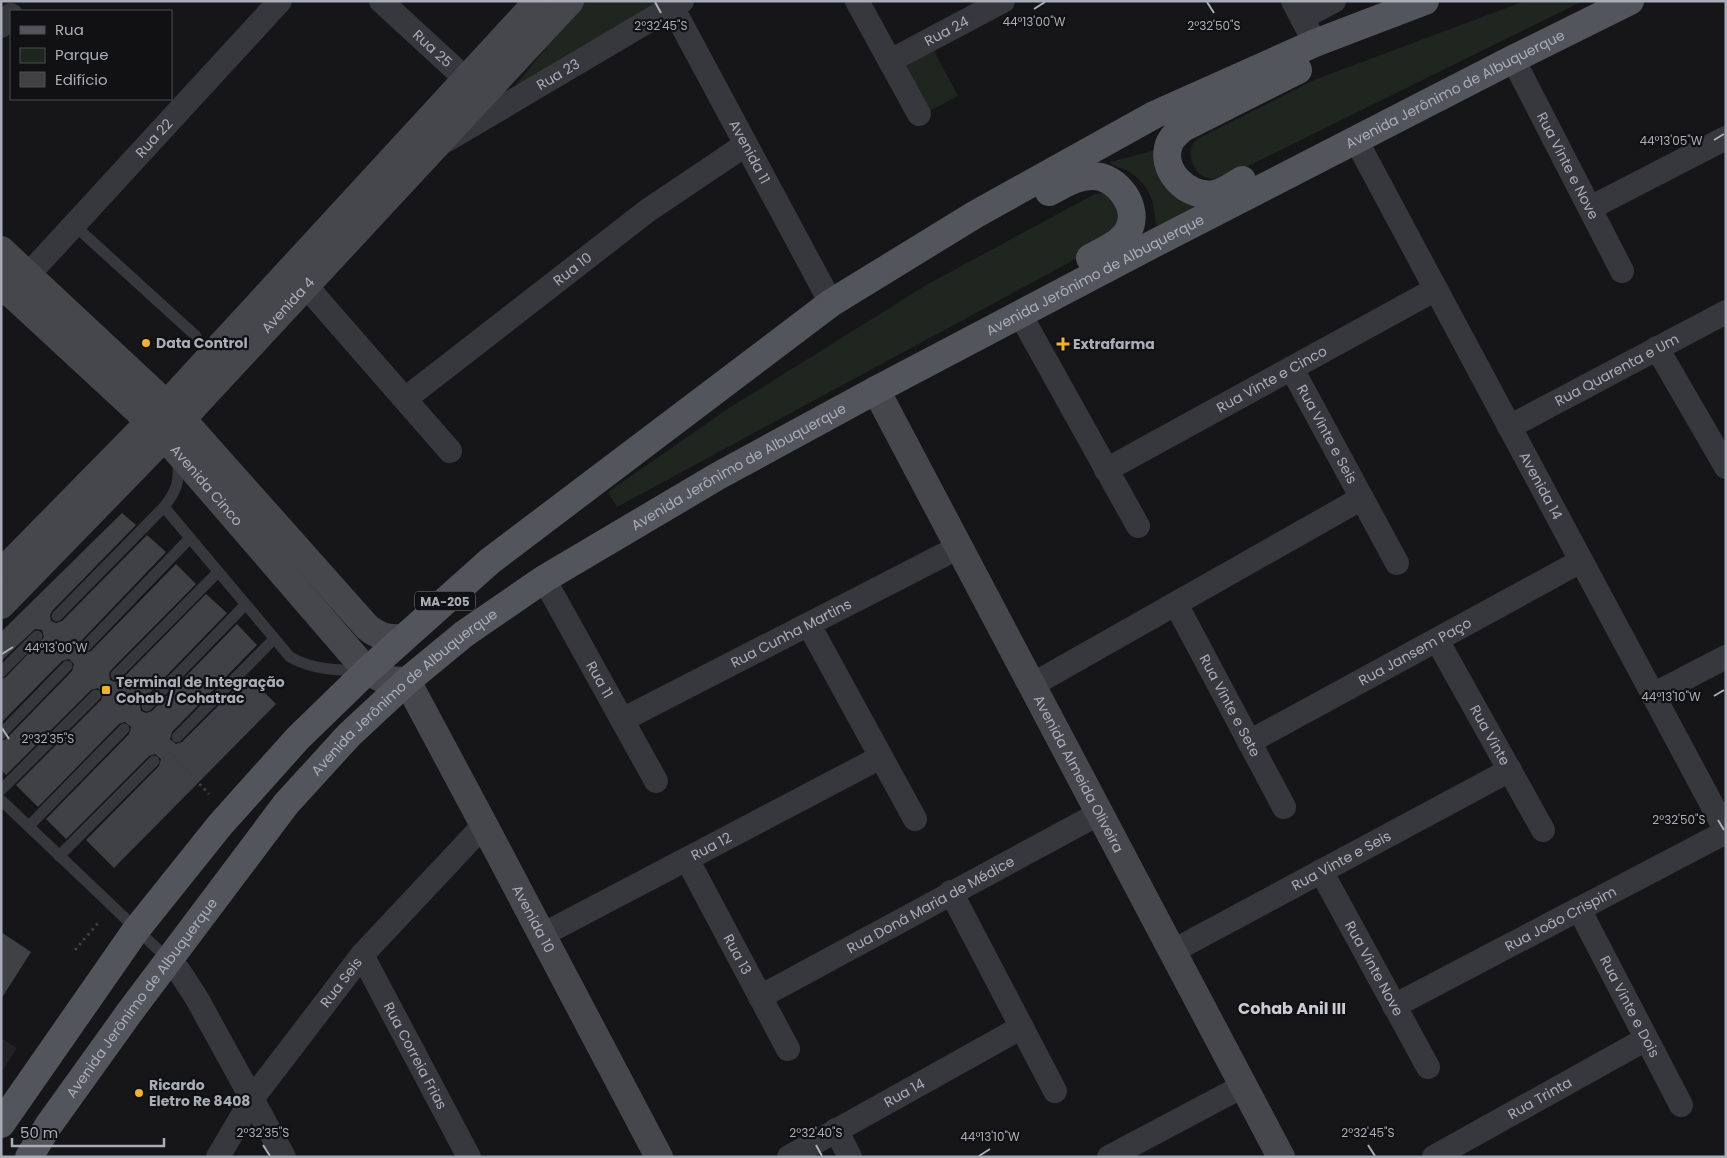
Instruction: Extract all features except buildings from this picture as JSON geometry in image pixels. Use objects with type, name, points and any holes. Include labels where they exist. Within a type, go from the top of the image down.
[{"type":"main road","name":"Avenida 4","points":[[1,605],[7,573],[168,426],[306,286],[434,148],[475,87],[538,1]]},
{"type":"main road","name":"Avenida 4","points":[[168,426],[475,87],[570,1]]},
{"type":"main road","points":[[830,303],[976,214],[1154,115],[1315,43],[1425,1]]},
{"type":"main road","points":[[1443,1],[1183,128],[1173,138],[1168,149],[1168,164],[1173,174],[1178,181],[1189,189],[1202,194],[1216,194],[1339,130],[1513,59]]},
{"type":"main road","name":"Avenida Jerônimo de Albuquerque","points":[[29,1157],[48,1126],[286,804],[349,735],[406,681],[464,634],[544,579],[718,476],[876,390],[1513,59],[1630,1]]},
{"type":"main road","points":[[830,303],[1075,179],[1096,176],[1108,179],[1118,186],[1127,199],[1131,212],[1131,224],[1121,239],[1109,248],[980,320],[876,390]]},
{"type":"main road","name":"Avenida Cinco","points":[[1,250],[28,275],[168,426],[367,627],[386,638],[403,638]]},
{"type":"main road","name":"Avenida Cinco","points":[[1,284],[168,426],[367,671],[385,680],[406,681]]},
{"type":"main road","name":"MA-205","points":[[367,671],[490,561],[830,303]]},
{"type":"main road","name":"Avenida Almeida Oliveira","points":[[876,390],[1281,1157]]},
{"type":"main road","points":[[1,1124],[136,930],[214,833],[285,753],[367,671]]},
{"type":"main road","name":"Avenida 10","points":[[406,681],[659,1157]]},
{"type":"street","points":[[14,10],[24,1]]},
{"type":"street","name":"Rua 22","points":[[28,275],[280,1]]},
{"type":"street","name":"Rua 25","points":[[381,1],[475,87]]},
{"type":"street","points":[[857,1],[919,114]]},
{"type":"street","name":"Rua 24","points":[[890,61],[1003,1]]},
{"type":"street","points":[[1315,43],[1298,10],[1334,1]]},
{"type":"street","points":[[1,2],[12,10]]},
{"type":"street","name":"Avenida 11","points":[[674,3],[745,145],[830,303]]},
{"type":"street","name":"Rua 23","points":[[434,148],[674,3]]},
{"type":"street","points":[[1,26],[10,16]]},
{"type":"street","name":"Rua Vinte e Nove","points":[[1513,59],[1622,271]]},
{"type":"street","points":[[1590,208],[1726,138]]},
{"type":"street","name":"Avenida 14","points":[[1356,140],[1726,831]]},
{"type":"street","name":"Rua 10","points":[[405,399],[647,211],[745,145]]},
{"type":"street","points":[[306,286],[450,451]]},
{"type":"street","name":"Rua Vinte e Cinco","points":[[1106,470],[1436,289]]},
{"type":"street","name":"Rua Quarenta e Um","points":[[1509,427],[1726,312]]},
{"type":"street","points":[[1020,314],[1138,526]]},
{"type":"street","points":[[1657,348],[1726,467]]},
{"type":"street","name":"Rua Vinte e Seis","points":[[1292,369],[1397,563]]},
{"type":"street","name":"Rua Vinte e Seis","points":[[1032,685],[1362,498]]},
{"type":"street","name":"Rua Cunha Martins","points":[[622,720],[959,547]]},
{"type":"street","name":"Rua Jansem Paço","points":[[1249,742],[1581,561]]},
{"type":"street","name":"Rua 11","points":[[544,579],[656,781]]},
{"type":"street","name":"Rua Vinte e Sete","points":[[1176,604],[1284,807]]},
{"type":"street","points":[[809,624],[916,819]]},
{"type":"street","name":"Rua Vinte","points":[[1437,640],[1543,830]]},
{"type":"street","points":[[1653,695],[1726,657]]},
{"type":"street","name":"Rua 12","points":[[542,935],[882,757]]},
{"type":"street","name":"Rua Vinte e Seis","points":[[1173,952],[1510,770]]},
{"type":"street","name":"Rua Doná Maria de Médice","points":[[760,997],[1100,813]]},
{"type":"street","name":"Rua Seis","points":[[218,1157],[252,1099],[362,955],[484,825]]},
{"type":"street","name":"Rua João Crispim","points":[[1394,1006],[1726,831]]},
{"type":"street","name":"Rua 13","points":[[687,859],[788,1049]]},
{"type":"street","name":"Rua Vinte Nove","points":[[1321,871],[1428,1067]]},
{"type":"street","points":[[951,892],[1055,1091]]},
{"type":"street","name":"Rua Vinte e Dois","points":[[1579,909],[1680,1105]]},
{"type":"street","name":"Rua Correia Frias","points":[[362,955],[469,1157]]},
{"type":"street","points":[[169,960],[179,971],[196,997],[284,1157]]},
{"type":"street","name":"Rua 14","points":[[788,1157],[1022,1027]]},
{"type":"street","name":"Rua Trinta","points":[[1434,1157],[1472,1147],[1646,1039]]},
{"type":"street","points":[[1109,1157],[1243,1086]]},
{"type":"street","points":[[836,1130],[850,1157]]},
{"type":"lane","points":[[74,226],[196,336]]},
{"type":"lane","points":[[57,616],[164,507],[175,493],[179,481],[168,426]]},
{"type":"lane","points":[[164,507],[290,657],[314,668],[367,671]]},
{"type":"lane","points":[[86,646],[190,538]]},
{"type":"lane","points":[[116,675],[218,572]]},
{"type":"lane","points":[[147,706],[245,605]]},
{"type":"lane","points":[[1,672],[37,636]]},
{"type":"lane","points":[[177,737],[274,640]]},
{"type":"lane","points":[[1,734],[67,666]]},
{"type":"lane","points":[[1,790],[96,695]]},
{"type":"lane","points":[[29,826],[124,729]]},
{"type":"lane","points":[[59,856],[154,761]]},
{"type":"lane","points":[[1,800],[169,960]]},
{"type":"path","points":[[165,749],[209,794]]},
{"type":"path","points":[[75,950],[99,922]]},
{"type":"shaded area","points":[[1,1038],[17,1048],[1,1073]]},
{"type":"green space","points":[[585,1],[662,1],[486,121]]},
{"type":"green space","points":[[1525,1],[1583,1],[1224,178],[1207,178],[1197,171],[1194,166],[1190,155],[1193,144],[1197,139],[1314,80]]},
{"type":"green space","points":[[934,51],[958,96],[926,113],[903,67]]},
{"type":"green space","points":[[1156,150],[1185,201],[1197,208],[1197,210],[1156,226],[1150,195],[1142,182],[1128,171],[1114,166],[1110,162]]},
{"type":"green space","points":[[1104,193],[1118,201],[1120,235],[617,507],[608,492],[729,408],[928,284],[1095,194]]},
{"type":"place","name":"Data Control","points":[[146,343]]},
{"type":"place","name":"Extrafarma","points":[[1063,344]]},
{"type":"place","name":"Terminal de Integração Cohab / Cohatrac","points":[[106,690]]},
{"type":"place","name":"Ricardo Eletro Re 8408","points":[[139,1093]]},
{"type":"district","name":"Cohab Anil III","points":[[1292,1008]]}]
